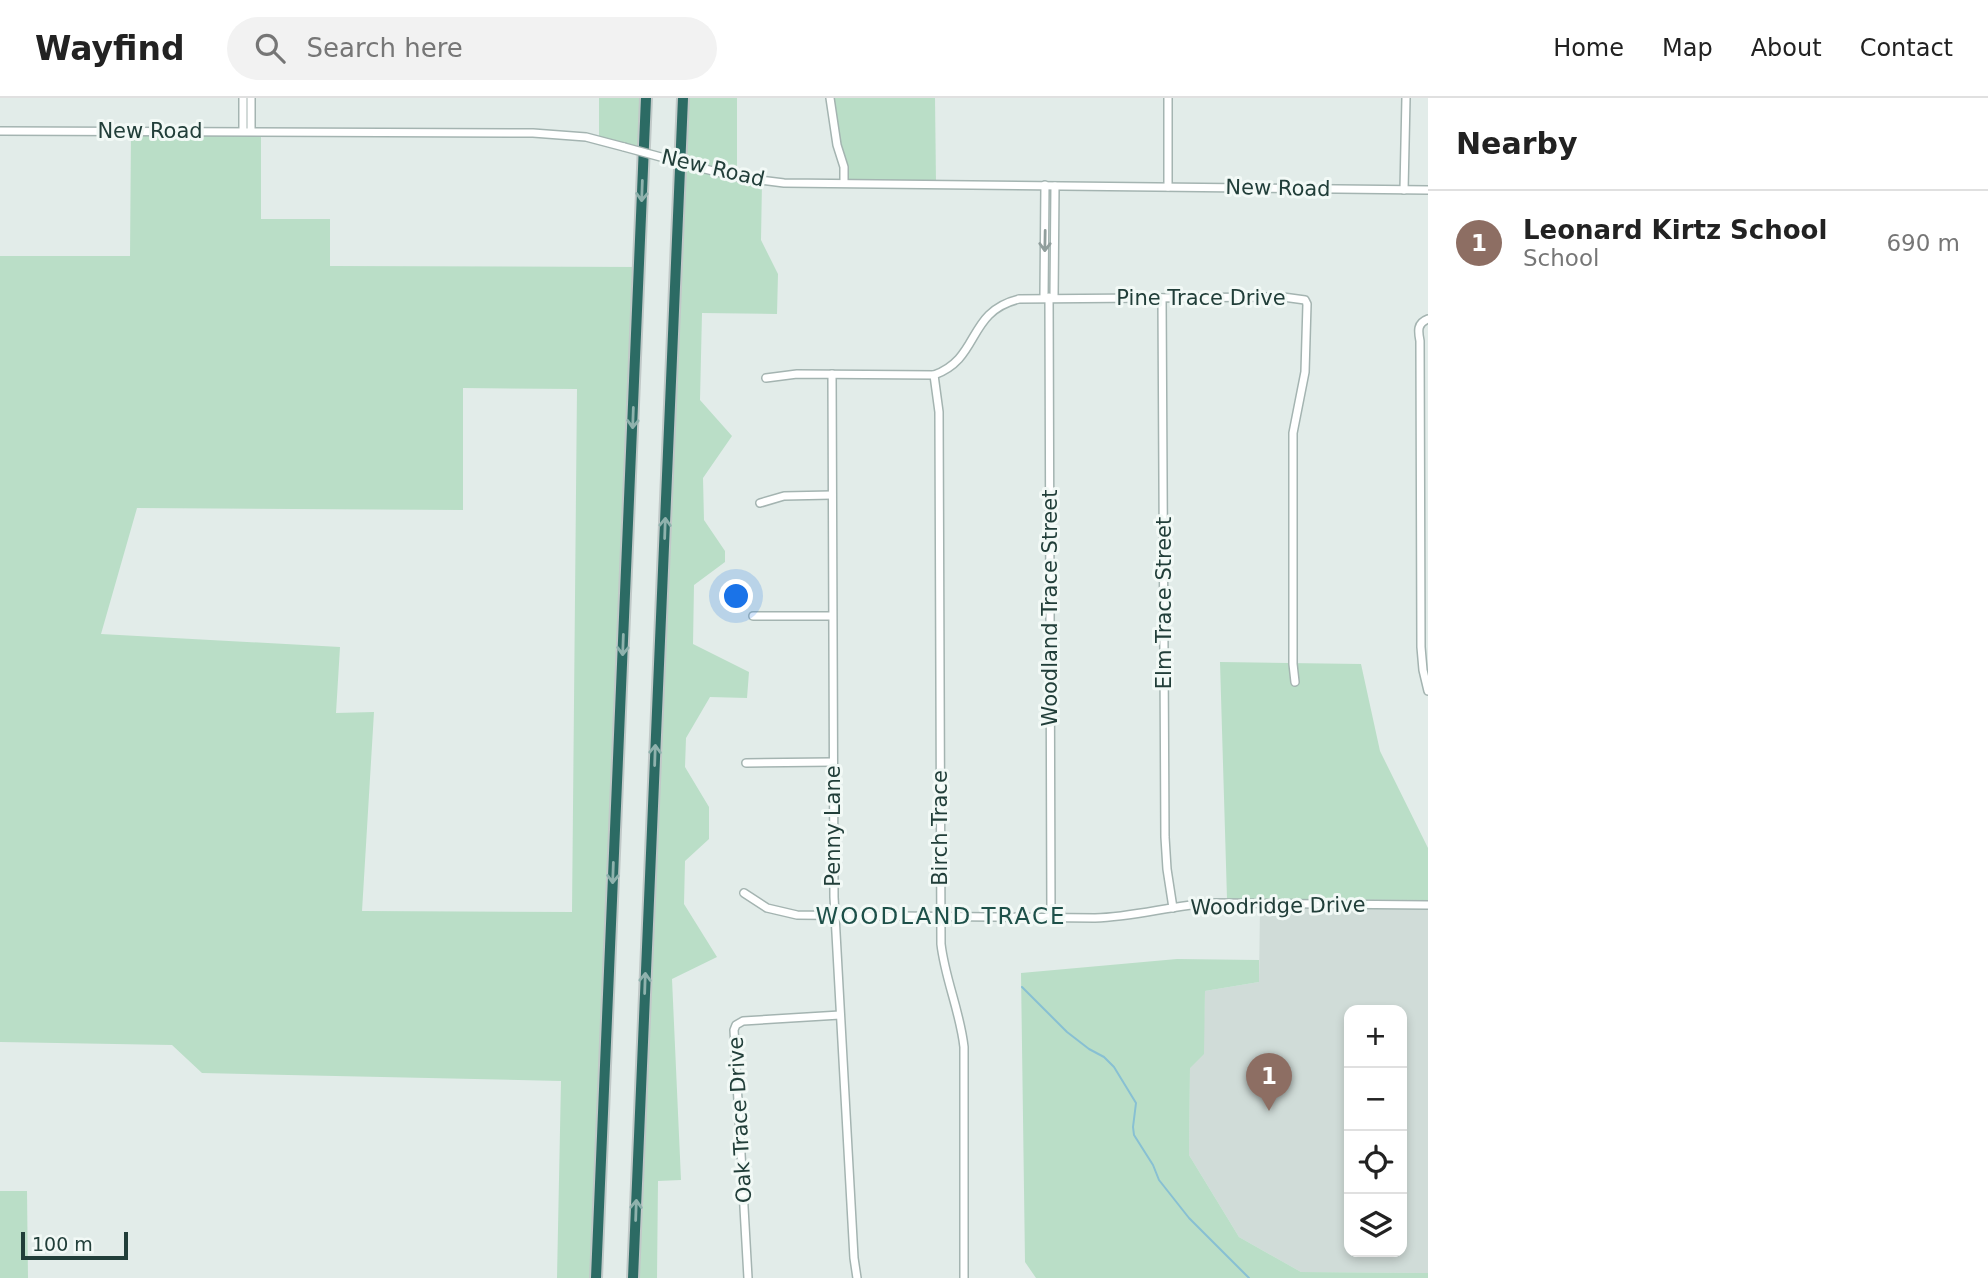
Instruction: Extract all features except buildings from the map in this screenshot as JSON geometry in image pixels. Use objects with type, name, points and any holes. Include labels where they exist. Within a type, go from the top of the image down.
[{"type":"highway","points":[[596,1278],[646,98]]},
{"type":"highway","points":[[633,1278],[683,98]]},
{"type":"street","points":[[243,98],[247,131]]},
{"type":"street","points":[[247,131],[251,98]]},
{"type":"street","points":[[830,98],[837,145],[844,167],[844,183]]},
{"type":"street","points":[[1168,98],[1168,187]]},
{"type":"street","points":[[1404,190],[1406,98]]},
{"type":"street","name":"New Road","points":[[0,131],[543,133],[586,137],[737,177],[767,181],[1428,190]]},
{"type":"street","name":"Woodland Trace Street","points":[[1045,186],[1049,297],[1051,918]]},
{"type":"street","name":"Woodland Trace Street","points":[[1049,297],[1055,186]]},
{"type":"street","name":"Pine Trace Drive","points":[[934,375],[948,369],[960,359],[981,322],[996,308],[1019,299],[1283,297],[1305,300],[1305,372],[1293,433],[1295,682]]},
{"type":"street","name":"Elm Trace Street","points":[[1162,298],[1165,837],[1172,908]]},
{"type":"street","points":[[1426,320],[1418,330],[1424,440],[1421,647],[1428,691]]},
{"type":"street","points":[[766,378],[797,374],[934,375]]},
{"type":"street","name":"Penny Lane","points":[[832,374],[834,915],[857,1278]]},
{"type":"street","name":"Birch Trace","points":[[934,375],[939,412],[941,916],[943,962],[960,1018],[964,1047],[964,1278]]},
{"type":"street","points":[[760,503],[784,496],[832,495]]},
{"type":"street","points":[[753,616],[832,616]]},
{"type":"street","points":[[746,763],[833,762]]},
{"type":"street","name":"Woodridge Drive","points":[[744,893],[767,908],[797,915],[1114,918],[1213,903],[1428,905]]},
{"type":"street","name":"Oak Trace Drive","points":[[748,1278],[734,1030],[743,1021],[840,1015]]},
{"type":"shaded area","points":[[1428,905],[1428,1273],[1301,1272],[1239,1237],[1189,1155],[1190,1067],[1203,1054],[1205,991],[1259,982],[1260,907]]},
{"type":"green space","points":[[599,98],[646,98],[644,152],[599,140]]},
{"type":"green space","points":[[683,98],[737,98],[737,177],[762,181],[761,240],[778,274],[777,314],[702,313],[700,400],[732,436],[703,478],[704,520],[725,551],[725,562],[694,585],[693,644],[749,672],[747,698],[710,697],[686,738],[685,767],[709,807],[709,839],[685,861],[684,904],[717,957],[672,979],[681,1180],[658,1181],[657,1278],[633,1278]]},
{"type":"green space","points":[[830,98],[935,98],[936,184],[844,183]]},
{"type":"green space","points":[[131,131],[261,132],[261,219],[330,219],[330,266],[639,267],[596,1278],[557,1278],[561,1081],[202,1073],[172,1045],[0,1042],[0,256],[130,256]],"holes":[[[463,388],[577,389],[572,912],[362,911],[374,712],[336,713],[340,647],[101,634],[137,508],[463,510]]]},
{"type":"green space","points":[[1220,662],[1361,664],[1380,751],[1428,848],[1428,900],[1227,899]]},
{"type":"green space","points":[[1177,959],[1259,960],[1259,982],[1205,991],[1204,1054],[1190,1068],[1189,1155],[1239,1237],[1301,1272],[1428,1273],[1428,1278],[1036,1278],[1025,1262],[1021,973]]},
{"type":"green space","points":[[0,1191],[27,1191],[28,1278],[0,1278]]},
{"type":"waterway","points":[[1022,987],[1067,1032],[1114,1067],[1136,1103],[1134,1135],[1159,1180],[1189,1218],[1249,1278]]},
{"type":"place","name":"Leonard Kirtz School","points":[[1269,1111]]},
{"type":"district","name":"WOODLAND TRACE","points":[[941,916]]}]
